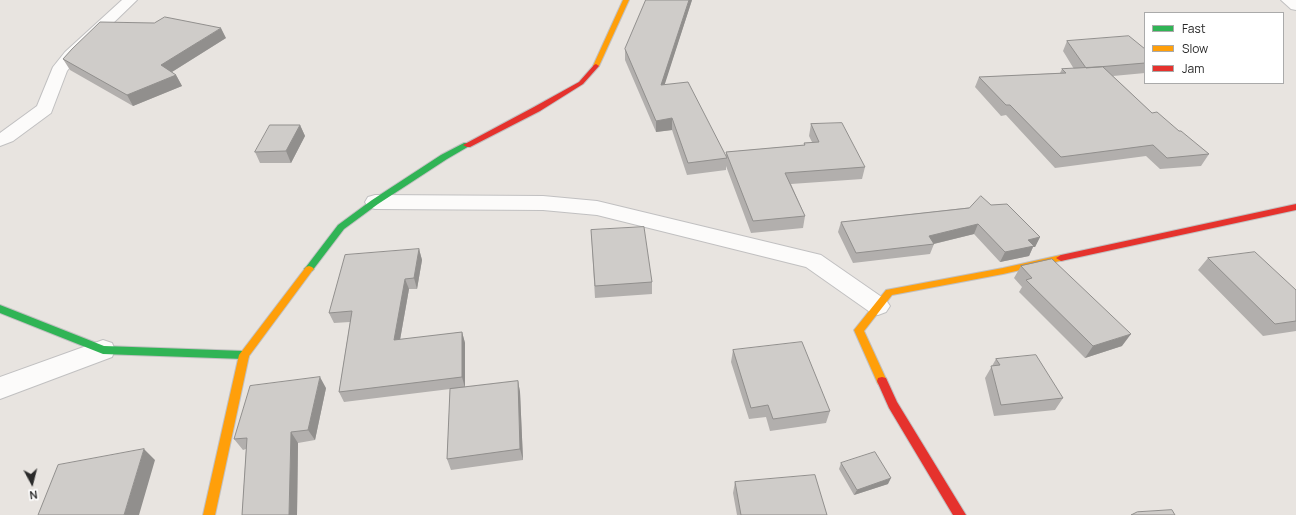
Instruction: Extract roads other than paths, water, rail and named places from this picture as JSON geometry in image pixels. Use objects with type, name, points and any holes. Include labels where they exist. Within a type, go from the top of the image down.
[{"type":"street","points":[[0,140],[7,137],[45,109],[59,70],[71,55],[130,0]]},
{"type":"street","points":[[209,515],[244,355],[341,227],[375,202],[444,157],[538,109],[581,83],[596,67],[626,0]]},
{"type":"street","points":[[1288,0],[1296,6]]},
{"type":"street","points":[[375,202],[543,204],[597,208],[813,261],[878,306]]},
{"type":"street","points":[[960,515],[893,405],[859,330],[889,292],[1003,272],[1296,207]]},
{"type":"street","points":[[0,309],[103,350],[244,355]]},
{"type":"street","points":[[0,388],[103,350]]}]
